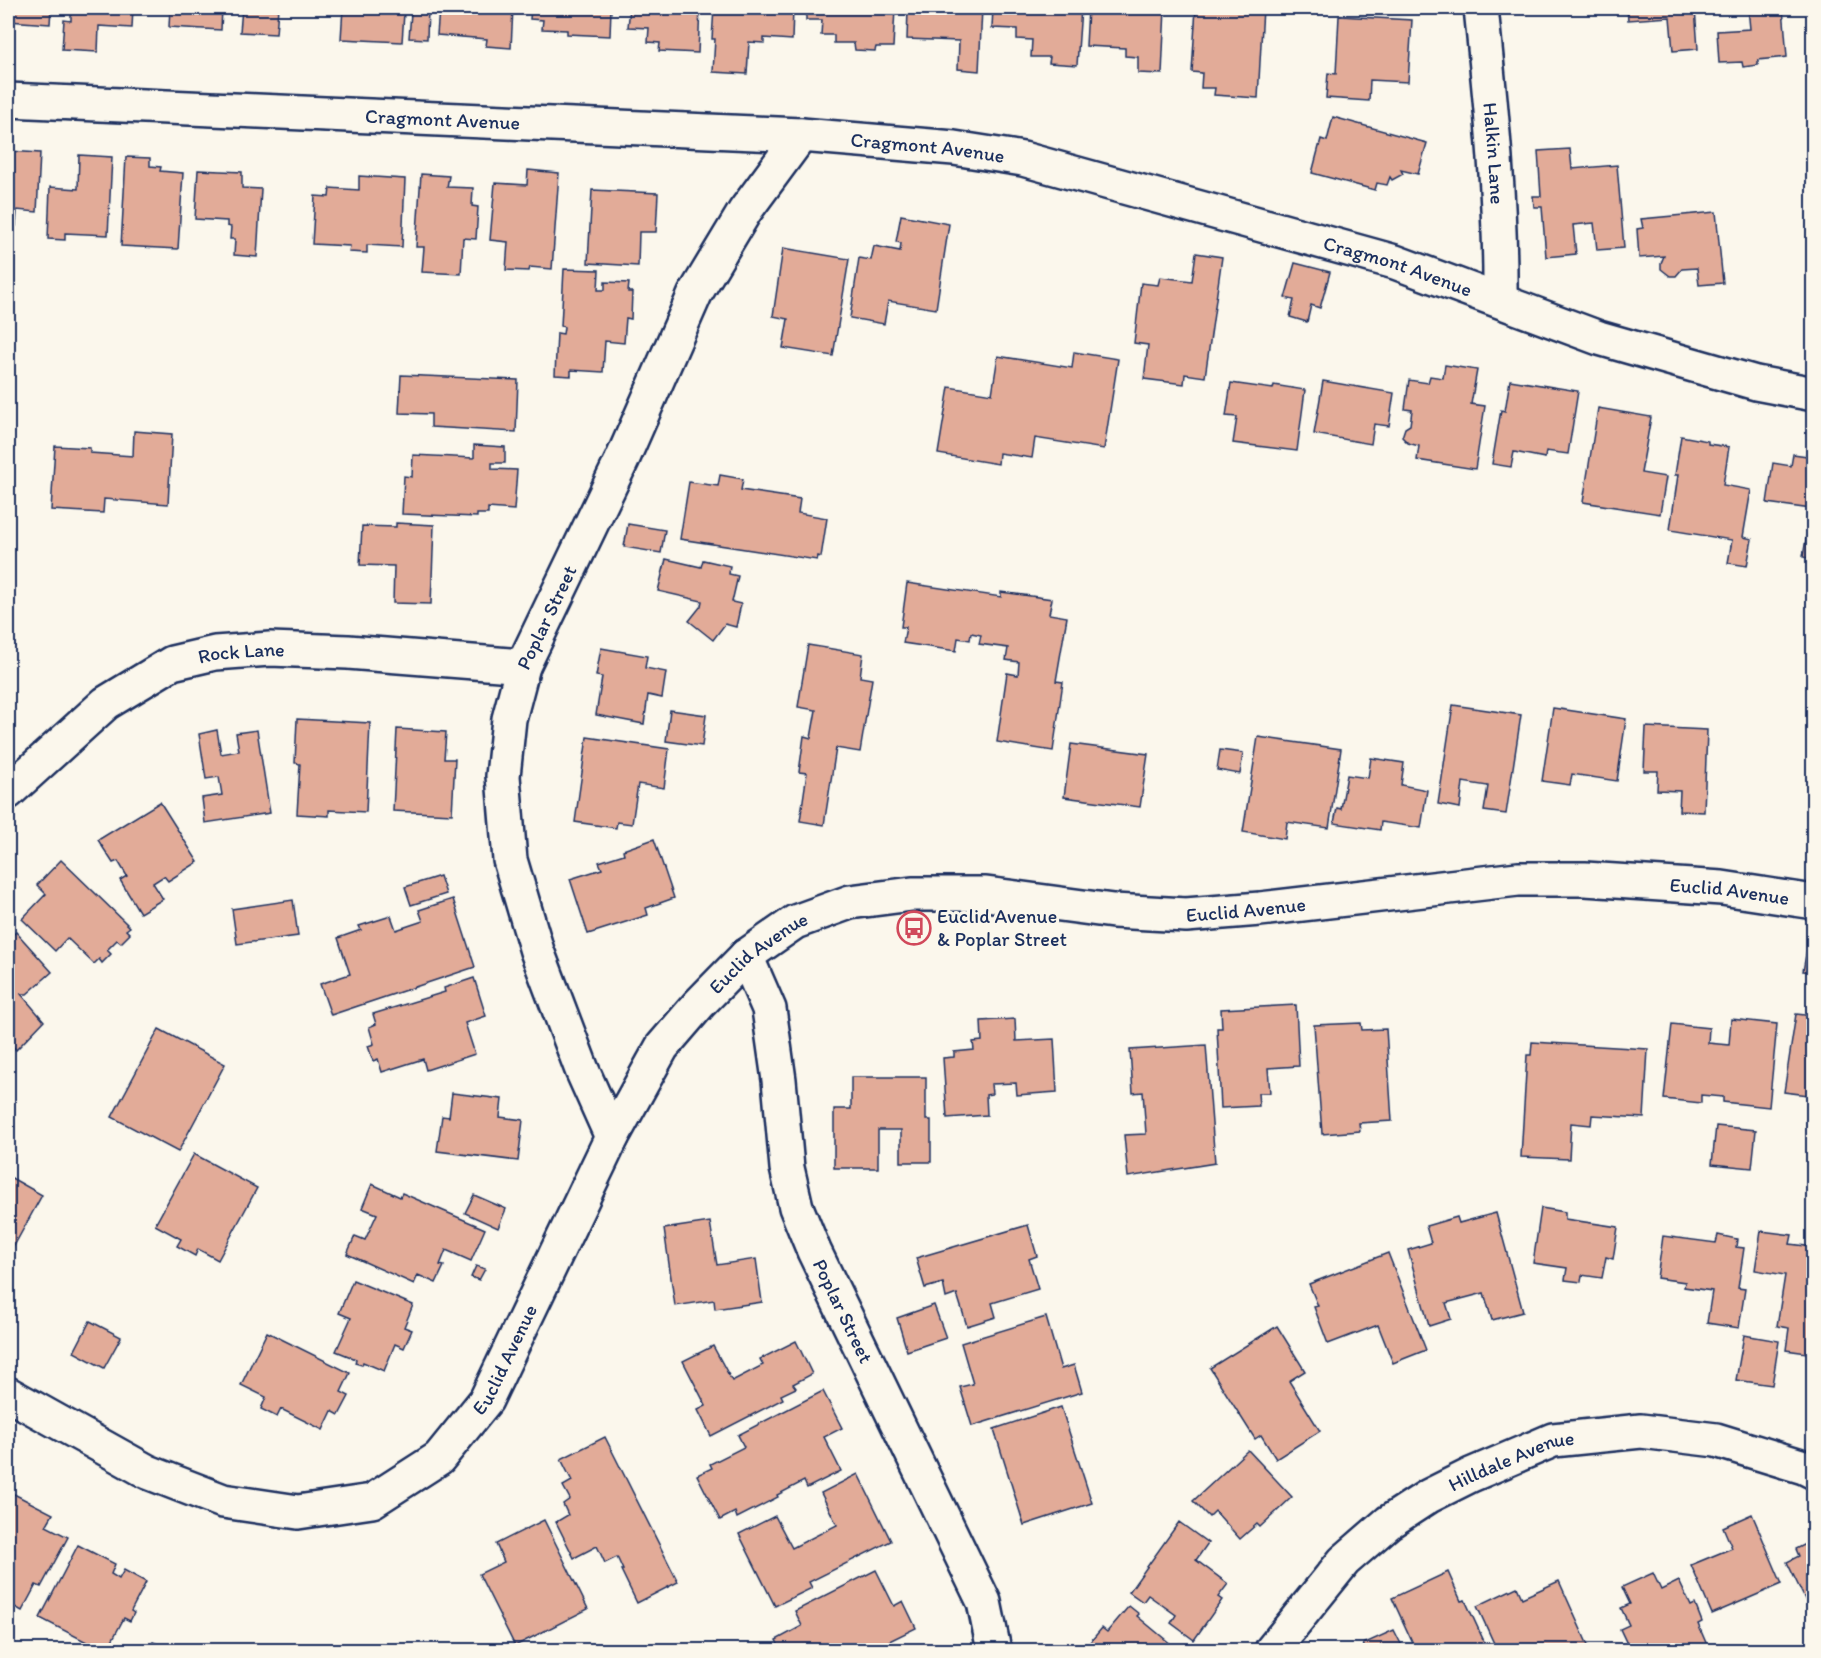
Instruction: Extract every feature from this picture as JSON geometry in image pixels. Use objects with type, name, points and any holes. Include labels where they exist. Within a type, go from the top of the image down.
[{"type":"street","name":"Halkin Lane","points":[[1481,8],[1495,157],[1500,237],[1500,300]]},
{"type":"street","name":"Cragmont Avenue","points":[[8,100],[801,135],[954,148],[1023,159],[1395,262],[1599,338],[1756,383],[1814,394]]},
{"type":"street","name":"Poplar Street","points":[[612,1137],[582,1070],[537,951],[510,860],[503,776],[509,719],[523,666],[622,460],[694,294],[745,211],[801,135]]},
{"type":"street","name":"Rock Lane","points":[[8,792],[106,703],[172,663],[214,653],[270,649],[348,652],[523,666]]},
{"type":"street","name":"Euclid Avenue","points":[[8,1395],[148,1472],[223,1502],[298,1512],[372,1501],[439,1458],[486,1400],[612,1137],[662,1047],[699,1004],[746,956],[795,922],[850,902],[912,894],[986,894],[1113,911],[1186,915],[1260,909],[1518,879],[1585,879],[1722,888],[1814,902]]},
{"type":"street","name":"Poplar Street","points":[[746,956],[769,1009],[779,1080],[786,1168],[796,1208],[814,1251],[984,1602],[994,1650]]},
{"type":"street","name":"Hilldale Avenue","points":[[1272,1650],[1344,1561],[1389,1522],[1429,1496],[1470,1475],[1553,1440],[1641,1431],[1716,1440],[1814,1472]]},
{"type":"building","points":[[8,8],[51,8],[50,24],[8,21]]},
{"type":"building","points":[[71,8],[133,8],[132,28],[99,26],[98,52],[62,50],[64,20],[71,21]]},
{"type":"building","points":[[170,8],[222,8],[221,30],[169,27]]},
{"type":"building","points":[[242,8],[278,8],[276,34],[240,32]]},
{"type":"building","points":[[343,8],[428,8],[427,39],[409,38],[411,13],[404,13],[402,42],[341,39]]},
{"type":"building","points":[[453,8],[513,8],[511,48],[486,46],[487,39],[437,35],[439,9],[453,10]]},
{"type":"building","points":[[531,8],[611,8],[610,36],[567,34],[567,30],[542,29],[543,20],[530,19]]},
{"type":"building","points":[[630,8],[700,8],[698,53],[659,51],[660,43],[648,42],[649,28],[628,27]]},
{"type":"building","points":[[714,8],[793,8],[792,40],[764,38],[764,43],[749,42],[747,74],[713,72]]},
{"type":"building","points":[[806,8],[895,8],[893,47],[876,47],[875,51],[855,50],[854,43],[834,43],[834,35],[821,35],[822,20],[806,20]]},
{"type":"building","points":[[899,8],[982,8],[979,71],[958,69],[959,41],[907,39],[908,10],[899,10]]},
{"type":"building","points":[[993,8],[1081,8],[1077,65],[1049,63],[1050,57],[1031,57],[1032,40],[1017,39],[1017,29],[992,28]]},
{"type":"building","points":[[1088,8],[1165,8],[1162,74],[1138,73],[1138,57],[1125,56],[1125,48],[1086,46]]},
{"type":"building","points":[[1196,8],[1263,8],[1258,98],[1214,95],[1215,88],[1201,88],[1202,73],[1192,72]]},
{"type":"building","points":[[1627,8],[1695,8],[1698,49],[1673,51],[1670,17],[1628,20]]},
{"type":"building","points":[[1748,8],[1783,8],[1787,57],[1758,60],[1758,65],[1743,67],[1742,62],[1719,63],[1717,31],[1750,29]]},
{"type":"building","points":[[1339,16],[1412,20],[1408,82],[1370,80],[1369,101],[1326,98],[1328,73],[1336,74]]},
{"type":"building","points":[[1333,117],[1427,143],[1418,174],[1401,170],[1403,174],[1392,180],[1390,177],[1387,185],[1377,183],[1375,190],[1312,173],[1321,139],[1327,141]]},
{"type":"building","points":[[1570,149],[1572,169],[1617,165],[1624,248],[1597,250],[1594,223],[1573,225],[1576,254],[1546,257],[1542,207],[1534,207],[1533,196],[1541,196],[1538,151]]},
{"type":"building","points":[[8,151],[40,153],[37,212],[17,210],[16,226],[8,226]]},
{"type":"building","points":[[79,155],[112,157],[108,235],[65,233],[65,240],[48,239],[50,187],[78,189]]},
{"type":"building","points":[[126,157],[150,158],[150,166],[161,167],[160,171],[183,173],[178,249],[121,246]]},
{"type":"building","points":[[198,170],[242,172],[242,188],[261,189],[257,257],[234,255],[235,239],[230,239],[231,227],[227,226],[227,221],[195,219]]},
{"type":"building","points":[[528,170],[559,173],[552,269],[530,267],[529,271],[506,270],[508,242],[490,240],[495,183],[527,185]]},
{"type":"building","points":[[421,174],[449,176],[447,187],[473,188],[472,206],[478,207],[476,239],[463,238],[461,274],[422,272],[424,247],[416,247]]},
{"type":"building","points":[[359,176],[405,179],[402,247],[367,245],[367,253],[349,252],[350,246],[312,244],[315,196],[329,197],[330,188],[359,190]]},
{"type":"building","points":[[592,190],[658,193],[656,232],[639,232],[638,266],[588,263]]},
{"type":"building","points":[[1716,212],[1723,283],[1699,285],[1697,268],[1682,269],[1676,276],[1670,276],[1661,269],[1664,256],[1639,258],[1637,229],[1643,228],[1641,219]]},
{"type":"building","points":[[901,215],[949,224],[936,309],[888,301],[884,324],[850,318],[859,258],[871,260],[874,246],[900,251],[901,243],[896,242]]},
{"type":"building","points":[[783,248],[849,259],[833,356],[783,348],[788,319],[773,316]]},
{"type":"building","points":[[1196,253],[1222,257],[1205,377],[1185,374],[1184,384],[1144,379],[1148,345],[1134,343],[1141,283],[1158,285],[1160,277],[1192,281]]},
{"type":"building","points":[[1295,263],[1330,272],[1320,308],[1311,305],[1307,322],[1290,317],[1294,300],[1285,298]]},
{"type":"building","points":[[564,269],[599,270],[598,290],[605,290],[605,282],[629,283],[628,292],[632,292],[631,319],[626,318],[624,343],[605,341],[603,372],[571,370],[571,376],[555,375],[557,333],[563,334],[564,327],[561,326]]},
{"type":"building","points":[[1074,352],[1118,359],[1104,449],[1035,438],[1032,458],[999,453],[998,464],[938,454],[949,387],[992,394],[998,356],[1072,368]]},
{"type":"building","points":[[1445,365],[1477,370],[1471,404],[1485,406],[1475,469],[1417,460],[1419,446],[1408,443],[1402,437],[1405,428],[1410,425],[1412,410],[1405,409],[1409,380],[1428,383],[1430,376],[1443,378]]},
{"type":"building","points":[[401,375],[518,380],[516,432],[431,427],[431,414],[399,413]]},
{"type":"building","points":[[1510,380],[1578,391],[1568,454],[1546,451],[1545,458],[1514,452],[1511,467],[1492,464],[1501,410],[1505,411]]},
{"type":"building","points":[[1323,381],[1394,393],[1389,426],[1374,424],[1371,444],[1314,434]]},
{"type":"building","points":[[1231,383],[1273,389],[1274,385],[1305,390],[1297,451],[1233,443],[1237,417],[1226,416]]},
{"type":"building","points":[[1598,408],[1651,417],[1641,473],[1666,477],[1660,514],[1583,502]]},
{"type":"building","points":[[134,431],[172,434],[168,504],[104,499],[103,513],[51,510],[55,446],[90,448],[90,453],[133,456]]},
{"type":"building","points":[[1681,436],[1729,447],[1723,485],[1751,490],[1743,537],[1752,539],[1747,566],[1728,563],[1732,540],[1670,530]]},
{"type":"building","points":[[474,445],[505,447],[505,463],[492,463],[492,469],[517,470],[514,510],[488,508],[488,514],[477,514],[477,517],[402,514],[404,476],[412,477],[413,455],[474,458]]},
{"type":"building","points":[[1793,454],[1814,457],[1814,559],[1803,557],[1811,509],[1767,503],[1773,463],[1791,466]]},
{"type":"building","points":[[720,475],[743,479],[741,490],[800,499],[798,513],[827,518],[821,557],[818,556],[817,560],[680,539],[689,482],[718,486]]},
{"type":"building","points":[[396,523],[434,525],[431,604],[393,603],[394,566],[360,565],[362,526],[396,527]]},
{"type":"building","points":[[628,524],[665,530],[661,553],[624,547]]},
{"type":"building","points":[[666,559],[701,567],[703,560],[730,566],[729,574],[738,576],[732,602],[741,604],[736,627],[725,624],[713,640],[689,621],[701,606],[702,601],[658,591]]},
{"type":"building","points":[[907,583],[1001,597],[1001,592],[1052,599],[1049,614],[1067,617],[1056,681],[1063,682],[1053,751],[997,742],[1007,673],[1018,675],[1019,662],[1006,660],[1008,648],[979,644],[981,635],[971,633],[970,640],[958,638],[956,651],[903,643],[906,627],[901,627]]},
{"type":"building","points":[[808,645],[863,654],[860,677],[872,679],[860,752],[836,748],[824,825],[800,821],[807,773],[799,772],[804,736],[811,738],[816,710],[798,707]]},
{"type":"building","points":[[601,648],[647,656],[645,668],[666,672],[662,698],[648,695],[644,724],[596,715],[602,677],[596,676]]},
{"type":"building","points":[[1453,705],[1521,715],[1506,814],[1484,811],[1488,786],[1463,782],[1460,808],[1438,804]]},
{"type":"building","points":[[1553,708],[1626,719],[1617,781],[1572,774],[1570,785],[1542,781]]},
{"type":"building","points":[[670,710],[706,715],[702,746],[666,741]]},
{"type":"building","points":[[297,719],[370,723],[366,812],[329,810],[329,816],[297,814],[300,764],[295,763]]},
{"type":"building","points":[[1646,727],[1707,730],[1704,812],[1679,811],[1680,791],[1657,790],[1658,771],[1644,771]]},
{"type":"building","points":[[397,729],[446,732],[444,759],[455,759],[452,814],[393,811]]},
{"type":"building","points":[[217,730],[221,754],[239,751],[236,733],[257,730],[270,813],[205,823],[202,798],[222,795],[219,777],[206,779],[199,734]]},
{"type":"building","points":[[587,737],[669,749],[664,788],[638,784],[632,824],[617,822],[616,828],[575,822]]},
{"type":"building","points":[[1258,737],[1341,749],[1329,828],[1287,822],[1285,839],[1243,832]]},
{"type":"building","points":[[1071,744],[1148,754],[1140,807],[1064,797]]},
{"type":"building","points":[[1220,750],[1243,753],[1240,774],[1217,770]]},
{"type":"building","points":[[1371,758],[1404,763],[1401,785],[1427,790],[1421,828],[1381,822],[1380,830],[1334,823],[1337,808],[1341,809],[1347,775],[1368,778]]},
{"type":"building","points":[[160,802],[198,862],[168,881],[164,876],[153,883],[163,899],[140,913],[120,880],[127,876],[118,861],[113,863],[98,840]]},
{"type":"building","points":[[654,839],[674,898],[646,908],[648,915],[588,934],[570,879],[602,869],[599,862],[624,854],[623,850]]},
{"type":"building","points":[[61,860],[130,927],[126,930],[130,934],[121,943],[117,940],[107,950],[111,954],[102,963],[99,959],[94,964],[67,938],[55,951],[22,919],[46,894],[37,885]]},
{"type":"building","points":[[440,876],[446,894],[411,905],[405,887]]},
{"type":"building","points":[[453,899],[475,967],[331,1015],[320,984],[350,974],[338,938],[361,930],[359,926],[391,916],[396,930],[423,921],[419,910]]},
{"type":"building","points":[[293,900],[298,936],[237,944],[232,909]]},
{"type":"building","points":[[16,932],[52,972],[27,994],[21,994],[44,1021],[16,1050],[8,1040],[8,939]]},
{"type":"building","points":[[1807,949],[1814,950],[1814,972],[1803,971]]},
{"type":"building","points":[[474,978],[486,1016],[465,1023],[475,1054],[426,1070],[423,1059],[382,1072],[378,1059],[373,1061],[368,1046],[374,1044],[369,1027],[376,1024],[373,1014],[445,992],[444,988]]},
{"type":"building","points":[[1296,1005],[1299,1066],[1268,1068],[1270,1093],[1258,1093],[1259,1106],[1221,1108],[1217,1028],[1222,1028],[1221,1009]]},
{"type":"building","points":[[1796,1014],[1814,1016],[1814,1104],[1806,1103],[1808,1095],[1784,1092]]},
{"type":"building","points":[[1015,1019],[1016,1041],[1054,1039],[1057,1092],[1017,1095],[1016,1083],[991,1084],[992,1094],[986,1095],[987,1115],[947,1118],[943,1058],[954,1057],[954,1052],[974,1050],[973,1042],[982,1041],[981,1021]]},
{"type":"building","points":[[1731,1019],[1777,1024],[1769,1107],[1723,1102],[1723,1097],[1701,1095],[1701,1103],[1664,1099],[1672,1024],[1709,1028],[1708,1043],[1729,1045]]},
{"type":"building","points":[[1361,1023],[1362,1030],[1386,1029],[1392,1121],[1359,1123],[1360,1131],[1322,1134],[1314,1025]]},
{"type":"building","points":[[159,1029],[225,1064],[178,1152],[112,1117]]},
{"type":"building","points":[[1532,1042],[1648,1049],[1644,1118],[1592,1115],[1591,1125],[1571,1123],[1569,1159],[1521,1157],[1527,1055],[1531,1055]]},
{"type":"building","points":[[1206,1045],[1215,1163],[1128,1177],[1124,1135],[1146,1134],[1143,1092],[1133,1093],[1130,1050]]},
{"type":"building","points":[[851,1077],[926,1077],[926,1120],[931,1120],[931,1162],[901,1162],[901,1130],[878,1130],[878,1168],[834,1168],[834,1109],[851,1109]]},
{"type":"building","points":[[452,1093],[502,1099],[500,1117],[523,1120],[518,1161],[437,1151],[442,1116],[449,1117]]},
{"type":"building","points":[[1716,1126],[1756,1130],[1752,1168],[1712,1164]]},
{"type":"building","points":[[194,1154],[257,1188],[218,1260],[198,1249],[195,1256],[177,1246],[181,1239],[155,1225]]},
{"type":"building","points":[[8,1176],[42,1195],[8,1257]]},
{"type":"building","points":[[372,1184],[400,1197],[402,1193],[485,1229],[471,1261],[446,1250],[440,1265],[444,1266],[436,1283],[418,1275],[414,1284],[347,1254],[355,1236],[365,1240],[377,1214],[362,1208]]},
{"type":"building","points":[[474,1195],[506,1209],[498,1228],[465,1213]]},
{"type":"building","points":[[1541,1208],[1565,1212],[1565,1219],[1618,1227],[1613,1259],[1606,1257],[1602,1278],[1582,1275],[1581,1282],[1565,1280],[1567,1268],[1533,1263]]},
{"type":"building","points":[[1496,1213],[1523,1312],[1492,1320],[1484,1293],[1446,1303],[1451,1319],[1429,1326],[1408,1250],[1431,1243],[1426,1226],[1457,1217],[1459,1223]]},
{"type":"building","points":[[710,1222],[717,1265],[756,1259],[762,1302],[715,1309],[714,1300],[675,1306],[664,1229]]},
{"type":"building","points":[[1028,1225],[1037,1256],[1029,1259],[1038,1289],[992,1303],[996,1317],[967,1326],[957,1294],[946,1298],[943,1283],[925,1288],[916,1258]]},
{"type":"building","points":[[1761,1231],[1792,1235],[1790,1244],[1814,1247],[1814,1354],[1786,1350],[1789,1328],[1777,1326],[1785,1275],[1755,1270]]},
{"type":"building","points":[[1718,1235],[1737,1239],[1736,1247],[1744,1248],[1738,1288],[1745,1289],[1739,1328],[1707,1323],[1712,1291],[1684,1287],[1685,1282],[1657,1278],[1663,1236],[1716,1243]]},
{"type":"building","points":[[1388,1253],[1426,1350],[1393,1363],[1378,1325],[1328,1344],[1314,1307],[1318,1306],[1309,1284]]},
{"type":"building","points":[[476,1266],[485,1269],[479,1280],[471,1277]]},
{"type":"building","points":[[353,1280],[413,1305],[404,1327],[412,1330],[404,1348],[395,1344],[384,1371],[363,1362],[362,1365],[355,1363],[356,1359],[336,1351],[351,1318],[339,1313]]},
{"type":"building","points":[[934,1305],[946,1338],[907,1351],[897,1318]]},
{"type":"building","points":[[1046,1317],[1061,1369],[1074,1365],[1082,1392],[972,1426],[960,1387],[973,1384],[961,1343]]},
{"type":"building","points":[[90,1321],[121,1337],[104,1368],[74,1352]]},
{"type":"building","points":[[1277,1326],[1305,1371],[1289,1381],[1320,1431],[1276,1459],[1261,1435],[1255,1439],[1210,1368]]},
{"type":"building","points":[[267,1332],[350,1373],[341,1392],[349,1396],[339,1415],[332,1411],[323,1430],[281,1409],[277,1417],[261,1409],[266,1397],[241,1385]]},
{"type":"building","points":[[1744,1335],[1779,1341],[1772,1385],[1736,1380]]},
{"type":"building","points":[[796,1341],[812,1374],[793,1384],[796,1388],[781,1395],[783,1399],[711,1436],[698,1410],[706,1406],[683,1361],[713,1346],[732,1381],[763,1365],[760,1359]]},
{"type":"building","points":[[823,1391],[842,1428],[824,1437],[841,1471],[807,1488],[804,1481],[737,1518],[735,1512],[720,1520],[697,1475],[712,1468],[710,1464],[744,1447],[738,1435]]},
{"type":"building","points":[[1061,1407],[1092,1503],[1024,1525],[994,1429]]},
{"type":"building","points":[[605,1437],[678,1582],[637,1603],[617,1557],[605,1563],[597,1546],[574,1558],[556,1522],[568,1515],[563,1504],[570,1499],[563,1486],[572,1481],[561,1459]]},
{"type":"building","points":[[1248,1450],[1292,1497],[1260,1527],[1257,1524],[1240,1539],[1215,1511],[1209,1517],[1193,1501]]},
{"type":"building","points":[[858,1474],[891,1541],[809,1582],[812,1588],[775,1606],[739,1534],[775,1516],[792,1548],[837,1525],[821,1493]]},
{"type":"building","points":[[12,1493],[53,1514],[46,1526],[68,1537],[41,1587],[36,1585],[22,1611],[8,1603],[8,1502]]},
{"type":"building","points":[[1752,1514],[1782,1584],[1712,1614],[1691,1565],[1732,1548],[1723,1527]]},
{"type":"building","points":[[544,1520],[588,1609],[515,1646],[479,1574],[504,1562],[496,1544]]},
{"type":"building","points":[[1179,1522],[1208,1543],[1196,1560],[1228,1584],[1218,1597],[1222,1600],[1194,1640],[1171,1623],[1176,1615],[1148,1595],[1143,1602],[1129,1592]]},
{"type":"building","points":[[1812,1541],[1814,1544],[1814,1618],[1787,1562],[1799,1556],[1796,1549]]},
{"type":"building","points":[[78,1545],[115,1564],[111,1574],[119,1579],[124,1570],[146,1582],[131,1611],[134,1613],[130,1621],[124,1618],[107,1650],[102,1650],[40,1618]]},
{"type":"building","points":[[876,1570],[894,1606],[903,1601],[916,1628],[871,1650],[781,1650],[776,1640],[802,1626],[795,1611]]},
{"type":"building","points":[[1448,1572],[1461,1601],[1465,1600],[1488,1650],[1416,1650],[1392,1598]]},
{"type":"building","points":[[1653,1573],[1661,1590],[1679,1581],[1691,1606],[1695,1604],[1702,1622],[1698,1624],[1707,1645],[1694,1650],[1621,1650],[1628,1646],[1620,1629],[1629,1625],[1621,1608],[1630,1604],[1622,1587]]},
{"type":"building","points":[[1559,1581],[1590,1650],[1497,1650],[1477,1606],[1517,1587],[1522,1598]]},
{"type":"building","points":[[1129,1606],[1139,1614],[1137,1616],[1178,1650],[1090,1650],[1086,1647],[1102,1628],[1107,1632]]},
{"type":"building","points":[[1394,1630],[1404,1650],[1366,1650],[1363,1644]]},
{"type":"building","points":[[153,1642],[169,1650],[140,1650],[142,1645],[150,1648]]},
{"type":"place","name":"Euclid Avenue & Poplar Street","points":[[914,928]]}]
